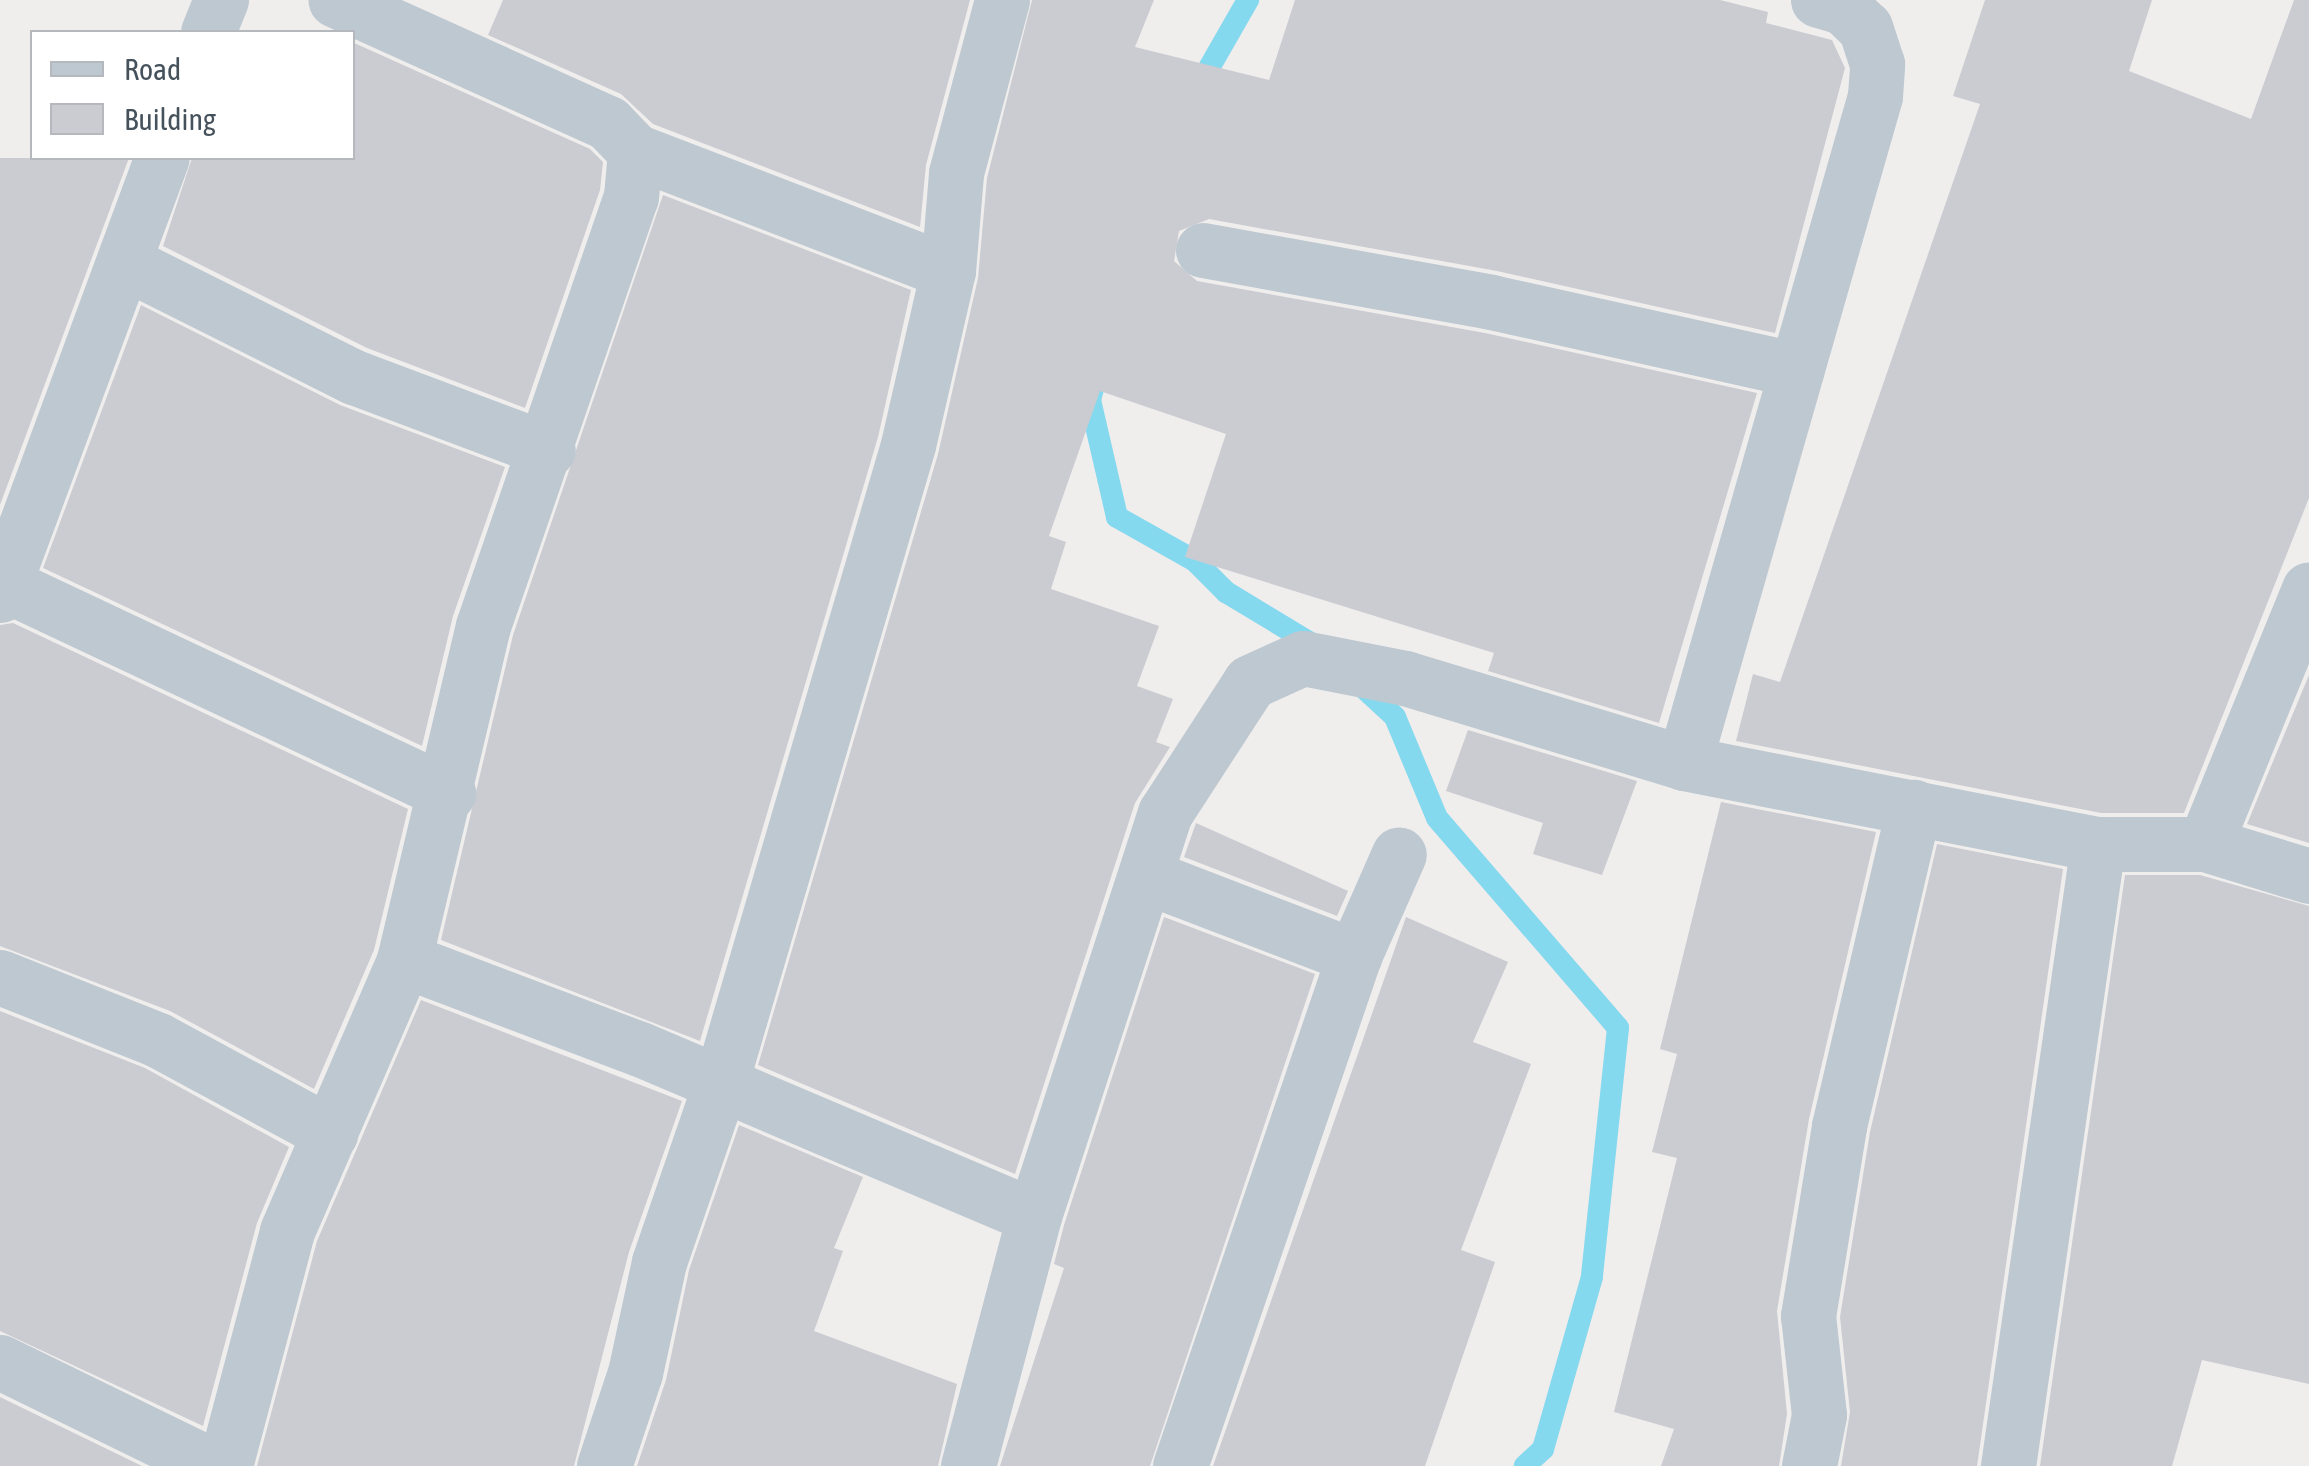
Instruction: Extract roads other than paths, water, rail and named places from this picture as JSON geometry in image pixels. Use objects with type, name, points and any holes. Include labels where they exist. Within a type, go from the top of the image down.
[{"type":"street","points":[[209,30],[220,0]]},
{"type":"street","points":[[335,0],[608,123],[635,151],[948,271]]},
{"type":"street","points":[[604,1466],[635,1372],[659,1262],[720,1086],[866,600],[948,271],[956,173],[1002,0]]},
{"type":"street","points":[[1684,763],[1875,96],[1877,64],[1865,28],[1843,7],[1818,0]]},
{"type":"street","points":[[224,1466],[288,1231],[404,960],[448,793],[483,626],[548,450],[630,197],[635,151]]},
{"type":"street","points":[[161,160],[2,590],[448,793]]},
{"type":"street","points":[[1203,250],[1491,302],[1797,370]]},
{"type":"street","points":[[124,262],[354,377],[548,450]]},
{"type":"street","points":[[2205,844],[2309,589]]},
{"type":"street","points":[[968,1466],[1034,1216],[1148,877],[1165,813],[1250,682],[1302,658],[1362,668],[1684,763],[2098,844],[2205,844],[2309,876]]},
{"type":"street","points":[[1809,1466],[1819,1415],[1811,1297],[1839,1126],[1914,807]]},
{"type":"street","points":[[2008,1466],[2098,844]]},
{"type":"street","points":[[1180,1466],[1354,956],[1399,854]]},
{"type":"street","points":[[1148,877],[1354,956]]},
{"type":"street","points":[[404,960],[1034,1216]]},
{"type":"street","points":[[0,977],[158,1040],[330,1133]]},
{"type":"street","points":[[0,1362],[213,1466]]},
{"type":"waterway","points":[[1197,89],[1248,0]]},
{"type":"waterway","points":[[1094,385],[1090,400],[1117,517],[1195,561],[1226,592],[1319,648]]},
{"type":"waterway","points":[[1354,679],[1395,717],[1437,818],[1618,1028],[1592,1277],[1543,1449],[1525,1466]]}]
